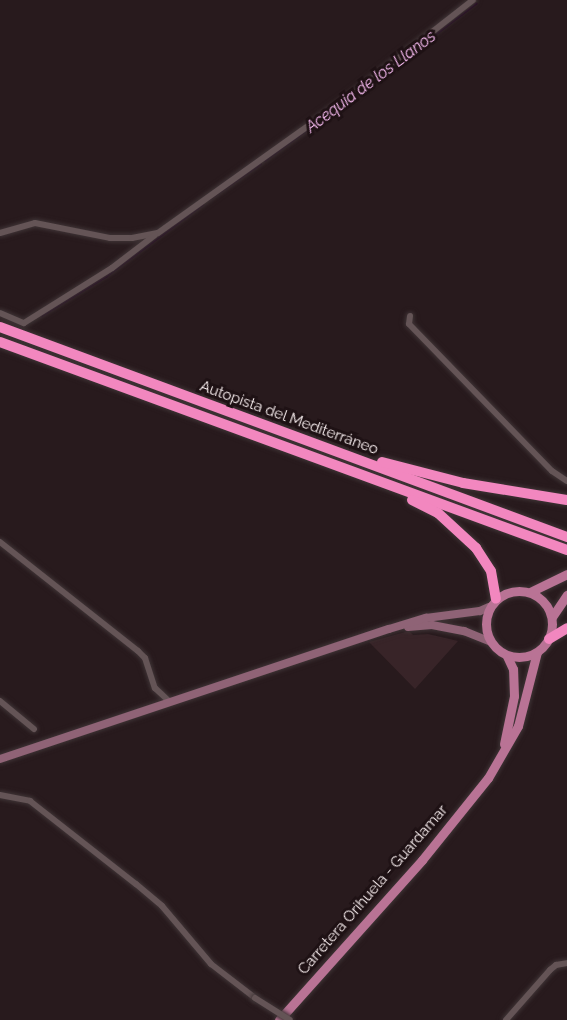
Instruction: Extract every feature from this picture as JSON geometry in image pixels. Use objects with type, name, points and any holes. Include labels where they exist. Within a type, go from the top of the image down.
[{"type":"highway","name":"Autopista del Mediterráneo","points":[[0,327],[567,537]]},
{"type":"highway","name":"Autopista del Mediterráneo","points":[[0,342],[565,550]]},
{"type":"highway","points":[[302,453],[438,513],[476,548],[491,571],[493,603]]},
{"type":"highway","points":[[345,455],[463,483],[567,501]]},
{"type":"highway","points":[[549,639],[567,628]]},
{"type":"main road","points":[[530,592],[567,574]]},
{"type":"main road","points":[[0,759],[389,628],[426,618],[480,611],[518,591],[530,592],[539,598],[552,617]]},
{"type":"main road","points":[[389,628],[432,625],[464,631],[489,641],[507,656],[522,658],[537,652],[549,639],[552,617],[567,595]]},
{"type":"main road","points":[[489,641],[485,630],[493,603]]},
{"type":"main road","name":"Carretera Orihuela - Guardamar","points":[[279,1020],[422,860],[488,778],[518,726],[537,652]]},
{"type":"main road","name":"Carretera Orihuela - Guardamar","points":[[488,778],[502,748],[513,704],[513,669],[507,656]]},
{"type":"street","points":[[0,313],[24,323],[112,268],[158,232],[354,93],[473,0]]},
{"type":"street","points":[[0,232],[35,223],[110,238],[132,238],[158,232]]},
{"type":"street","points":[[410,316],[407,319],[409,324],[552,471],[567,481]]},
{"type":"street","points":[[0,542],[138,651],[145,658],[155,688],[170,702]]},
{"type":"street","points":[[0,701],[34,729]]},
{"type":"street","points":[[0,795],[30,801],[162,906],[211,964],[255,998],[290,1020]]},
{"type":"street","points":[[506,1020],[550,970],[556,965],[567,963]]},
{"type":"shaded area","points":[[409,631],[413,635],[428,634],[458,641],[415,689],[369,642]]},
{"type":"waterway","name":"Acequia de los Llanos","points":[[372,83],[476,4]]},
{"type":"waterway","name":"Acequia de los Llanos","points":[[265,161],[342,105]]},
{"type":"waterway","name":"Acequia de los Llanos","points":[[209,200],[261,164]]},
{"type":"waterway","name":"Acequia de los Llanos","points":[[42,316],[106,277],[203,205]]}]
